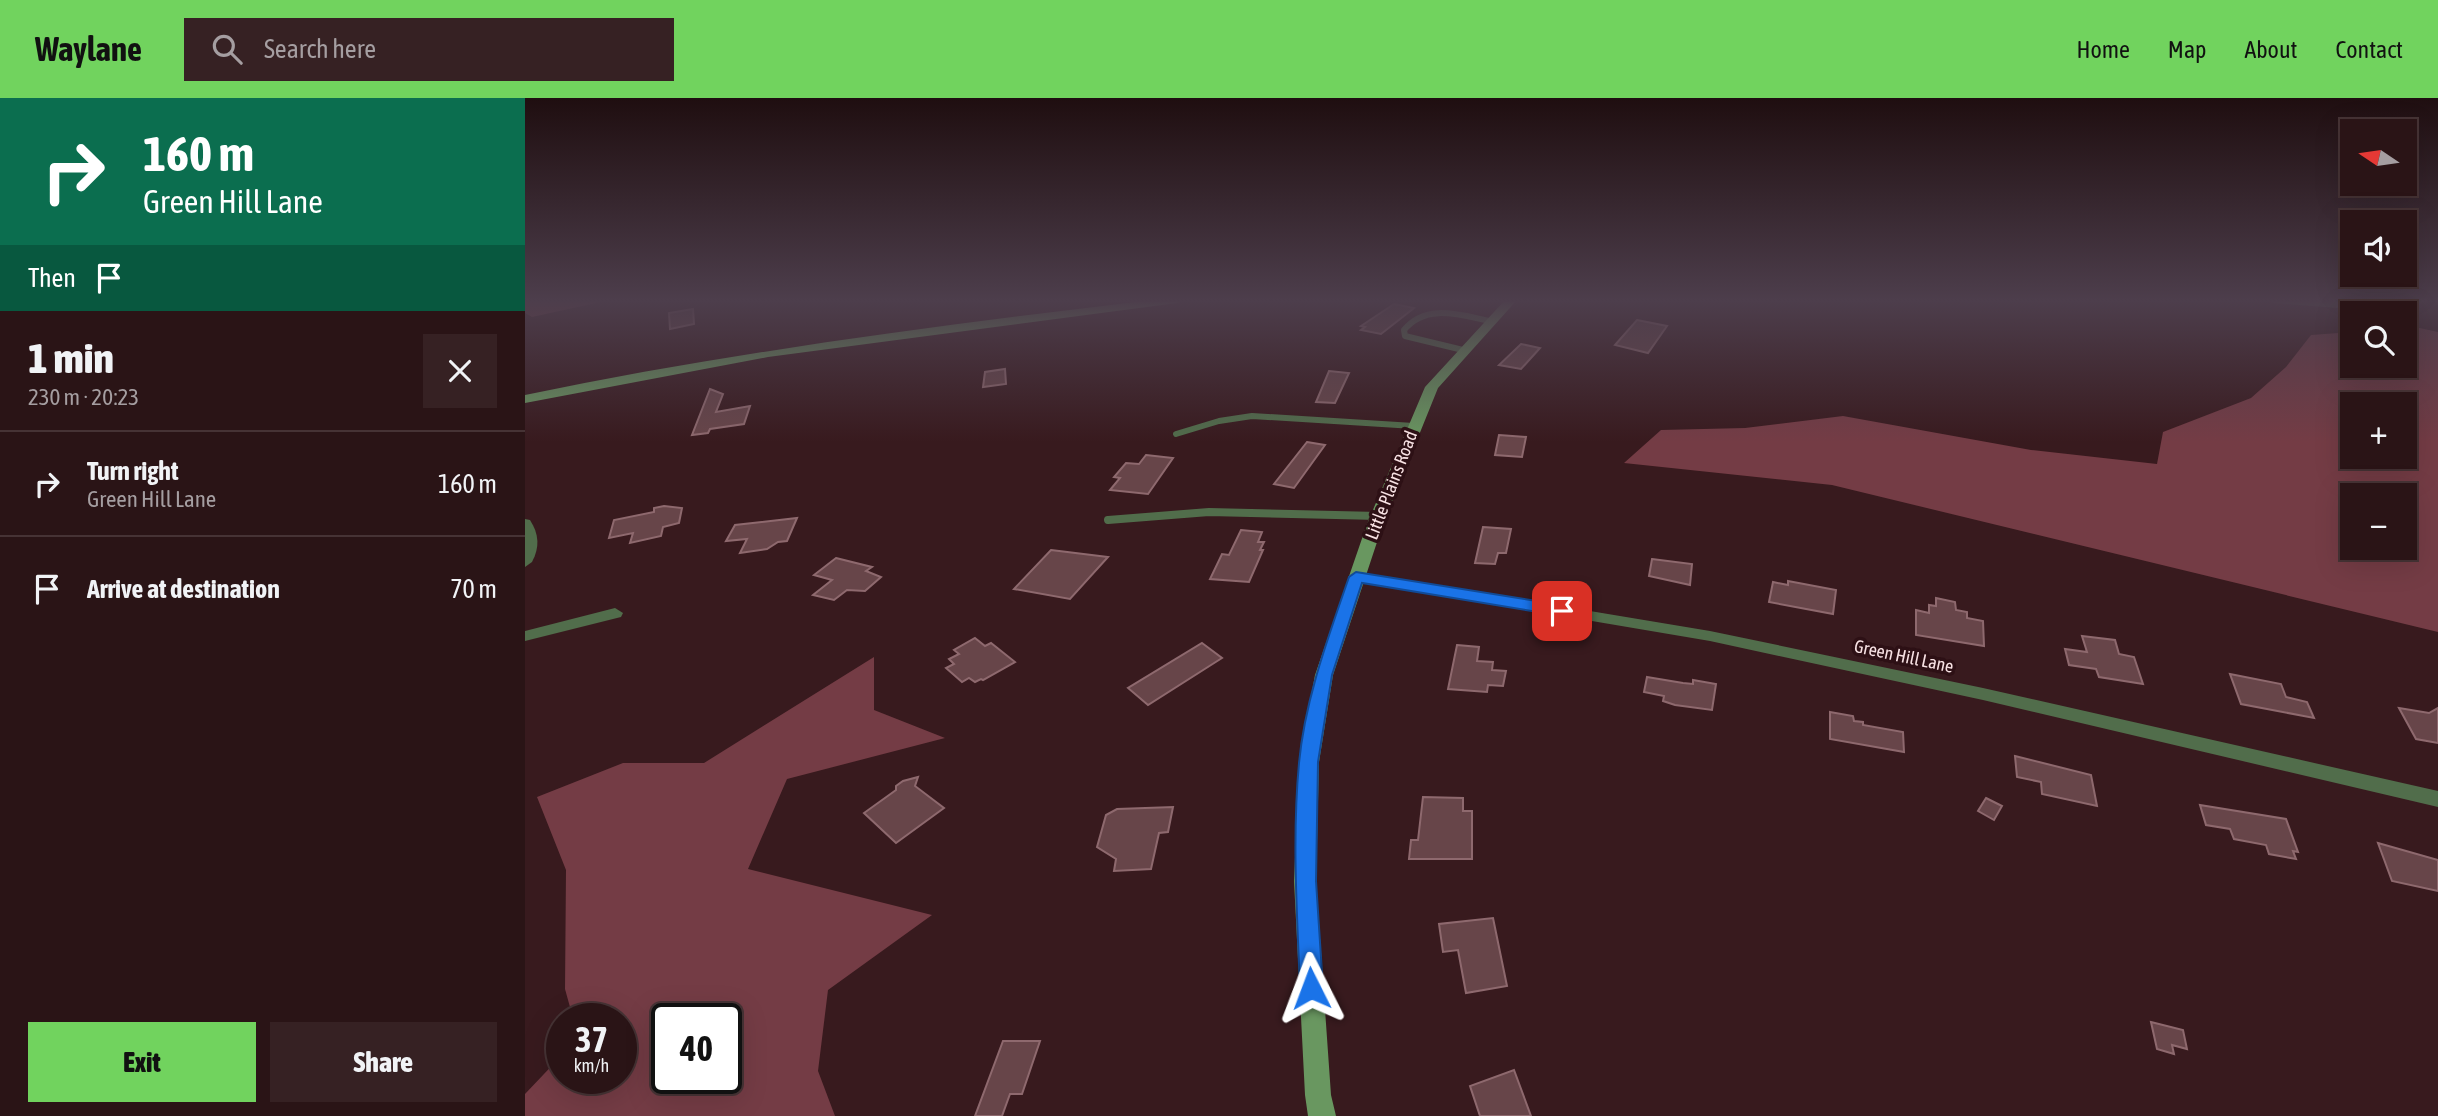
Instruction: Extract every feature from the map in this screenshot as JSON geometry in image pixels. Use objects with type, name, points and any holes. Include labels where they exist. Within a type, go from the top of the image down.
[{"type":"street","points":[[525,399],[612,380],[809,348]]},
{"type":"street","name":"Little Plains Road","points":[[1322,1116],[1318,1095],[1305,881],[1308,762],[1324,675],[1356,577],[1414,426],[1431,387],[1465,348]]},
{"type":"street","points":[[525,523],[530,530],[529,556],[525,562]]},
{"type":"street","name":"Green Hill Lane","points":[[1356,577],[1710,636],[1983,694],[2438,799]]},
{"type":"street","points":[[525,636],[615,614]]},
{"type":"lane","points":[[1451,348],[1463,350]]},
{"type":"lane","points":[[1176,434],[1219,421],[1252,416],[1414,426]]},
{"type":"lane","points":[[1108,520],[1144,515],[1219,512],[1379,516]]},
{"type":"shaded area","points":[[2301,348],[2340,348],[2340,378],[2417,378],[2417,348],[2438,348],[2438,632],[1832,485],[1624,463],[1661,430],[1745,428],[1843,416],[2031,450],[2157,464],[2163,432],[2251,398],[2286,367]]},
{"type":"shaded area","points":[[874,657],[874,710],[945,738],[787,779],[748,869],[932,915],[828,990],[818,1071],[835,1116],[525,1116],[525,1094],[546,1072],[546,1094],[637,1094],[637,1003],[569,1003],[565,989],[566,870],[537,797],[623,763],[704,763]]},
{"type":"building","points":[[1517,348],[1540,348],[1521,369],[1499,365]]},
{"type":"building","points":[[1625,348],[1652,348],[1648,353]]},
{"type":"building","points":[[1005,369],[1006,384],[983,387],[985,372]]},
{"type":"building","points":[[1329,371],[1349,373],[1335,403],[1316,402]]},
{"type":"building","points":[[710,389],[723,394],[716,412],[750,406],[744,424],[710,429],[708,433],[692,435]]},
{"type":"building","points":[[1499,435],[1526,437],[1522,457],[1495,455]]},
{"type":"building","points":[[1307,442],[1325,445],[1294,488],[1274,484]]},
{"type":"building","points":[[1146,455],[1173,458],[1148,494],[1110,490],[1120,478],[1114,477],[1126,463],[1139,464]]},
{"type":"building","points":[[654,508],[682,508],[679,523],[663,527],[661,536],[630,543],[633,533],[609,538],[614,520],[654,512]]},
{"type":"building","points":[[797,518],[787,541],[778,542],[767,549],[740,553],[747,539],[726,541],[735,525]]},
{"type":"building","points":[[1483,527],[1511,529],[1506,553],[1498,553],[1495,564],[1475,563]]},
{"type":"building","points":[[1241,530],[1262,532],[1258,542],[1264,542],[1249,582],[1210,579],[1222,554],[1229,555]]},
{"type":"building","points":[[1051,550],[1108,557],[1070,599],[1014,589]]},
{"type":"building","points":[[836,558],[872,567],[866,571],[881,577],[865,591],[847,590],[834,600],[813,595],[832,580],[814,575]]},
{"type":"building","points":[[1652,559],[1692,564],[1690,585],[1649,576]]},
{"type":"building","points":[[1788,581],[1836,590],[1833,614],[1769,602],[1773,582],[1788,585]]},
{"type":"building","points":[[1936,598],[1955,602],[1956,610],[1967,612],[1967,618],[1983,621],[1984,646],[1916,635],[1916,610],[1929,613],[1929,605],[1936,606]]},
{"type":"building","points":[[2082,636],[2115,640],[2119,654],[2134,657],[2143,684],[2099,677],[2096,669],[2069,665],[2065,649],[2087,652]]},
{"type":"building","points":[[975,638],[985,646],[991,643],[1015,662],[983,680],[975,682],[969,678],[962,682],[946,668],[954,664],[949,659],[959,654],[954,650]]},
{"type":"building","points":[[1202,643],[1222,658],[1148,705],[1128,688]]},
{"type":"building","points":[[1457,645],[1479,647],[1477,661],[1493,662],[1492,670],[1506,671],[1503,686],[1488,685],[1487,692],[1448,689]]},
{"type":"building","points":[[2230,674],[2281,684],[2286,697],[2307,702],[2314,718],[2241,704]]},
{"type":"building","points":[[1647,677],[1683,683],[1693,684],[1693,680],[1716,684],[1712,710],[1675,705],[1663,701],[1664,696],[1644,692]]},
{"type":"building","points":[[2399,708],[2429,713],[2438,708],[2438,743],[2416,739]]},
{"type":"building","points":[[1830,712],[1853,716],[1854,721],[1863,722],[1863,725],[1903,732],[1904,752],[1830,739]]},
{"type":"building","points":[[2015,756],[2091,775],[2097,806],[2042,794],[2041,782],[2017,777]]},
{"type":"building","points":[[918,777],[915,786],[944,808],[896,843],[864,813],[896,790],[896,786],[903,781]]},
{"type":"building","points":[[1423,797],[1463,798],[1463,811],[1472,811],[1472,859],[1409,859],[1411,840],[1418,840]]},
{"type":"building","points":[[1986,798],[2002,806],[1994,820],[1978,811]]},
{"type":"building","points":[[2200,805],[2286,819],[2298,852],[2293,851],[2296,859],[2269,854],[2266,845],[2234,839],[2230,829],[2206,825]]},
{"type":"building","points":[[1173,807],[1168,832],[1159,833],[1151,869],[1114,871],[1116,859],[1097,847],[1106,815],[1117,809]]},
{"type":"building","points":[[2378,843],[2438,860],[2438,891],[2392,881]]},
{"type":"building","points":[[1493,918],[1507,986],[1466,993],[1458,950],[1443,952],[1439,924]]},
{"type":"building","points":[[2151,1022],[2183,1030],[2187,1049],[2172,1045],[2174,1054],[2157,1049]]},
{"type":"building","points":[[1003,1041],[1040,1041],[1022,1094],[1010,1094],[1002,1116],[975,1116]]},
{"type":"building","points":[[1514,1070],[1531,1116],[1480,1116],[1470,1086]]},
{"type":"route","points":[[1311,988],[1305,881],[1308,762],[1324,675],[1356,577],[1562,611]]}]
